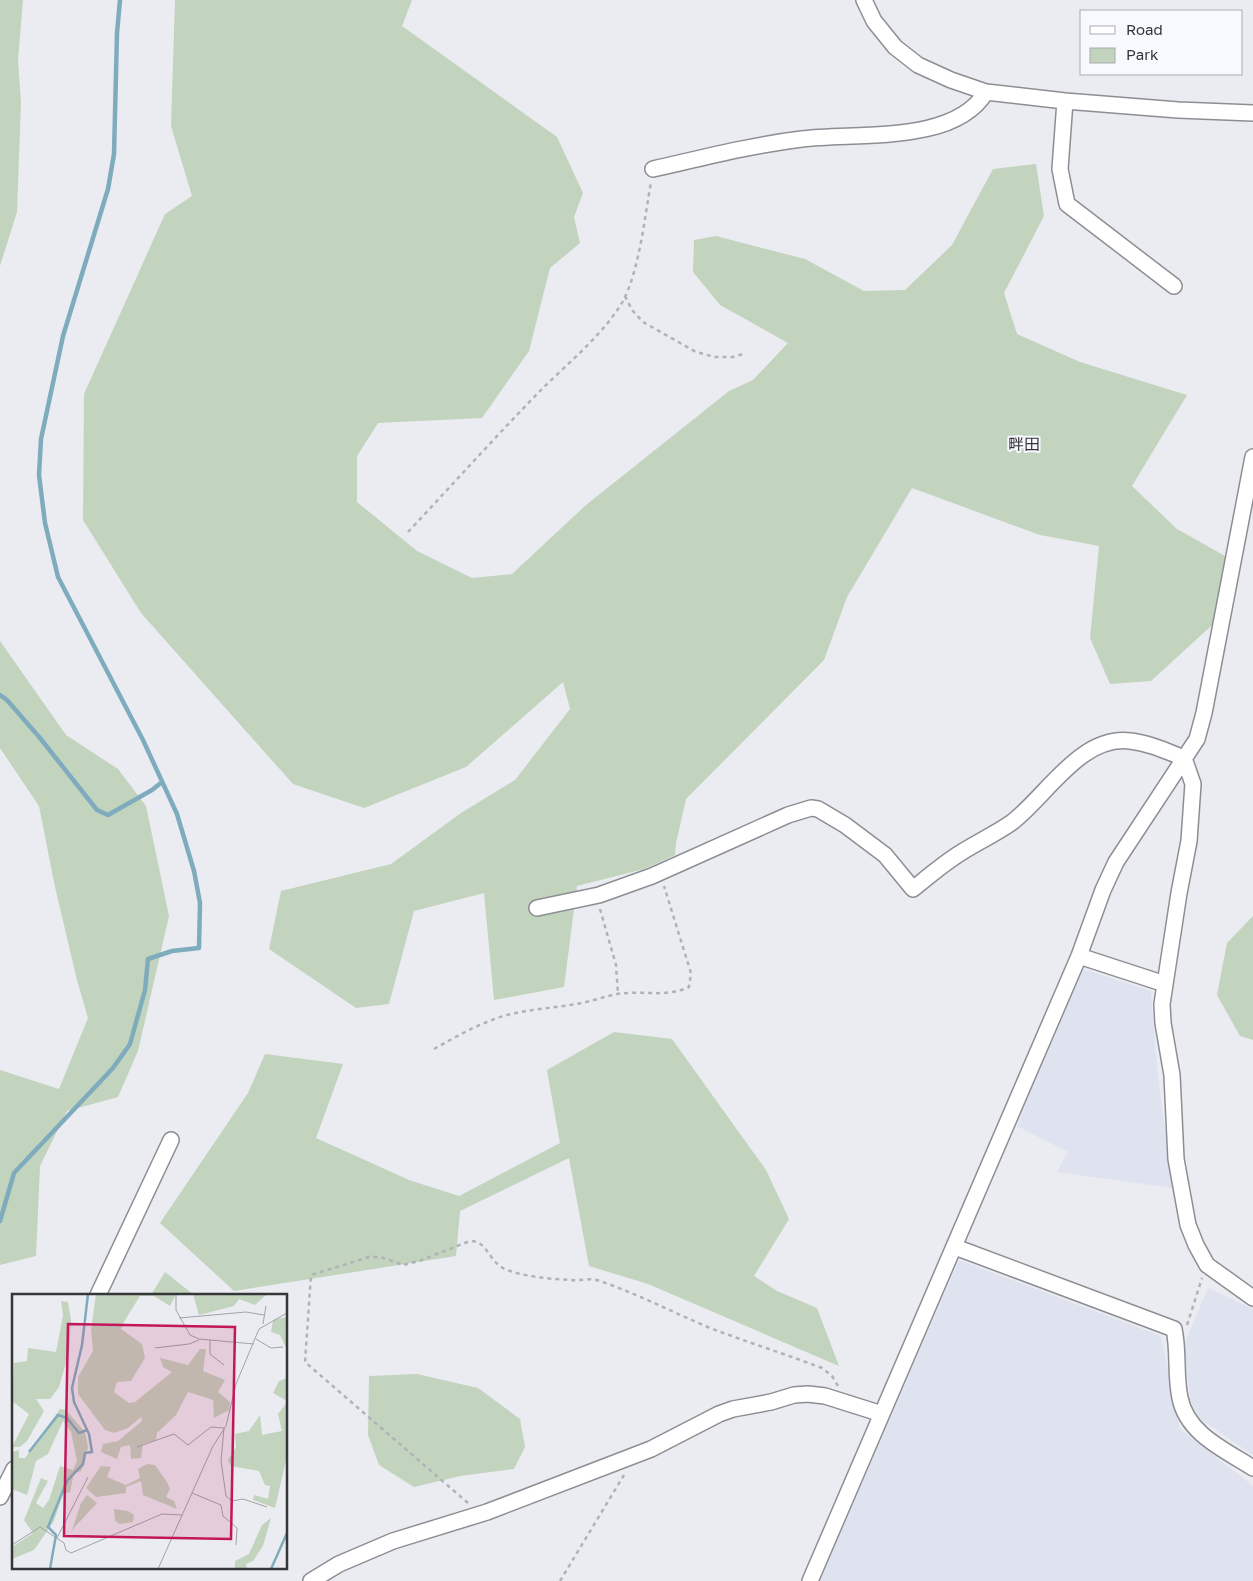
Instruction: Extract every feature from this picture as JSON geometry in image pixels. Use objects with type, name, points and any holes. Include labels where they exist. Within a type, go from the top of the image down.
[{"type":"street","points":[[864,0],[874,21],[895,47],[918,65],[951,80],[986,92],[1065,101],[1178,110],[1253,113]]},
{"type":"street","points":[[653,169],[738,150],[803,139],[908,133],[963,116],[979,104],[986,92]]},
{"type":"street","points":[[1065,101],[1060,169],[1067,204],[1174,286]]},
{"type":"street","points":[[810,1581],[1079,956],[1103,890],[1116,862],[1197,739],[1204,713],[1253,458]]},
{"type":"street","points":[[537,908],[597,896],[660,872],[788,814],[811,808],[818,808],[886,855],[913,889],[942,866],[1012,822],[1068,766],[1090,751],[1110,743],[1128,740],[1152,745],[1184,758],[1193,784],[1189,841],[1178,893],[1165,984],[1163,1014],[1172,1075],[1176,1159],[1188,1225],[1207,1265],[1253,1298]]},
{"type":"street","points":[[1079,956],[1165,984]]},
{"type":"street","points":[[98,1294],[172,1140]]},
{"type":"street","points":[[955,1247],[1174,1329],[1180,1398],[1185,1415],[1198,1432],[1253,1468]]},
{"type":"street","points":[[311,1581],[339,1564],[393,1541],[480,1514],[651,1449],[719,1414],[733,1409],[771,1402],[794,1395],[808,1394],[825,1396],[882,1414]]},
{"type":"street","points":[[0,1497],[12,1473]]},
{"type":"path","points":[[408,532],[533,399],[604,328],[625,296],[631,282],[642,234],[653,169]]},
{"type":"path","points":[[625,296],[632,310],[644,322],[696,352],[716,357],[733,357],[746,353]]},
{"type":"path","points":[[434,1049],[486,1022],[511,1014],[575,1004],[618,994],[670,992],[689,987],[691,973],[660,872]]},
{"type":"path","points":[[597,896],[616,965],[618,994]]},
{"type":"path","points":[[480,1514],[305,1362],[311,1275],[369,1257],[381,1257],[403,1265],[419,1261],[470,1241],[477,1241],[481,1243],[497,1265],[507,1270],[534,1276],[572,1280],[594,1279],[658,1303],[710,1327],[822,1368],[832,1376],[841,1391],[844,1402]]},
{"type":"path","points":[[1176,1340],[1185,1332],[1207,1265]]},
{"type":"path","points":[[560,1581],[637,1454]]},
{"type":"shaded area","points":[[1083,969],[1151,991],[1157,1067],[1172,1188],[1057,1172],[1068,1152],[1017,1126]]},
{"type":"shaded area","points":[[959,1260],[1161,1336],[1180,1429],[1253,1486],[1253,1581],[820,1581]]},
{"type":"shaded area","points":[[1208,1288],[1253,1309],[1253,1455],[1200,1419],[1190,1400],[1184,1345]]},
{"type":"green space","points":[[0,0],[23,0],[18,61],[21,102],[17,212],[0,266]]},
{"type":"green space","points":[[175,0],[412,0],[402,26],[557,137],[583,193],[574,217],[580,243],[550,268],[529,351],[482,418],[378,423],[357,456],[357,502],[417,551],[472,578],[512,574],[586,505],[729,391],[753,380],[788,343],[720,305],[693,272],[694,240],[716,236],[805,259],[864,291],[905,290],[952,245],[993,169],[1036,164],[1044,216],[1004,293],[1017,334],[1080,362],[1187,395],[1132,486],[1177,529],[1225,556],[1230,598],[1222,616],[1151,681],[1110,684],[1090,638],[1099,546],[1040,535],[912,488],[847,597],[824,660],[686,799],[675,855],[644,869],[577,886],[564,987],[494,1000],[484,893],[414,911],[389,1004],[356,1008],[269,949],[281,891],[391,864],[461,813],[515,780],[570,709],[563,682],[466,767],[364,808],[293,784],[141,613],[83,520],[84,394],[165,214],[192,196],[171,126]]},
{"type":"green space","points":[[0,641],[66,735],[118,769],[146,806],[169,916],[138,1051],[118,1097],[67,1111],[40,1166],[36,1256],[0,1265],[0,1070],[59,1089],[88,1018],[55,887],[39,806],[0,748]]},
{"type":"green space","points":[[1253,916],[1253,1040],[1240,1036],[1217,995],[1227,943]]},
{"type":"green space","points":[[614,1032],[672,1039],[766,1170],[789,1219],[754,1276],[777,1291],[817,1308],[839,1366],[648,1284],[589,1266],[569,1158],[460,1211],[456,1256],[234,1291],[160,1223],[248,1093],[265,1054],[343,1064],[316,1138],[409,1180],[459,1196],[560,1143],[547,1070]]},
{"type":"green space","points":[[165,1272],[193,1294],[152,1294]]},
{"type":"green space","points":[[417,1374],[478,1388],[520,1419],[525,1447],[514,1469],[460,1476],[414,1487],[379,1465],[368,1435],[369,1376]]},
{"type":"waterway","points":[[0,1221],[14,1173],[113,1068],[130,1044],[145,990],[148,959],[172,951],[199,948],[200,903],[194,871],[177,814],[143,740],[58,577],[45,523],[39,475],[41,439],[63,336],[108,189],[114,154],[117,33],[120,0]]},
{"type":"waterway","points":[[0,695],[7,700],[40,738],[97,810],[108,815],[152,790],[162,782]]},
{"type":"district","name":"畔田","points":[[1024,444]]}]
